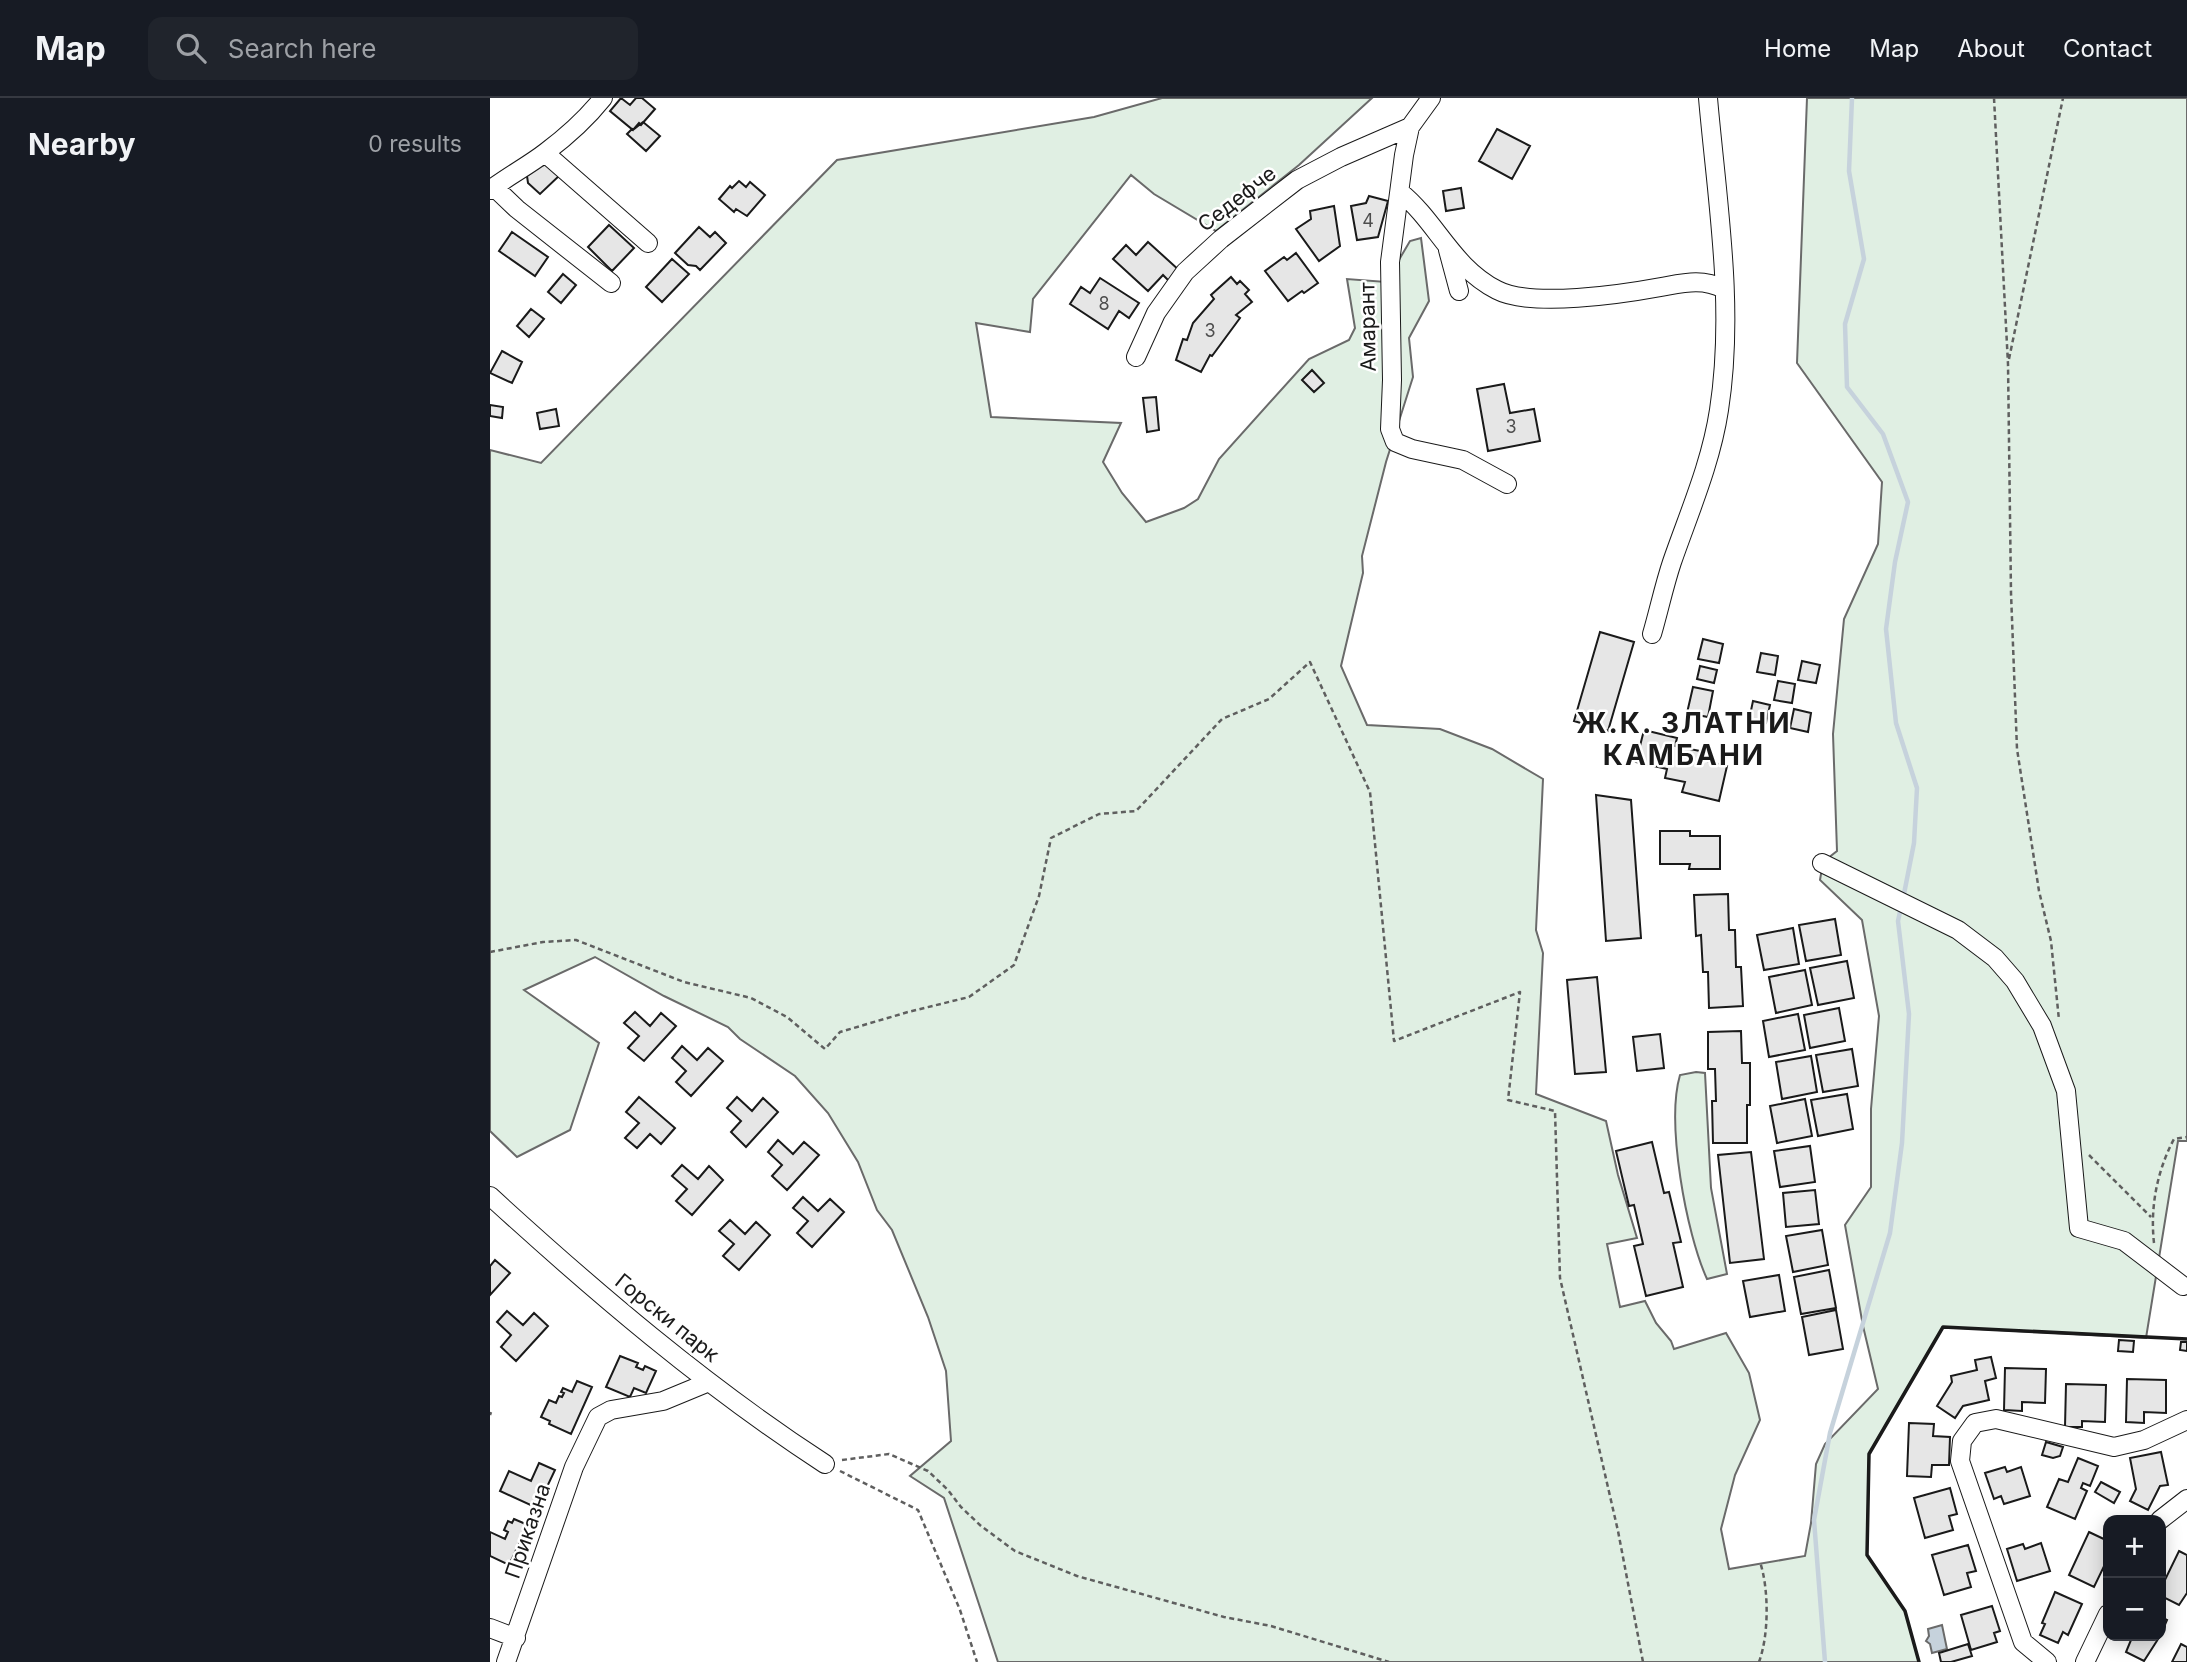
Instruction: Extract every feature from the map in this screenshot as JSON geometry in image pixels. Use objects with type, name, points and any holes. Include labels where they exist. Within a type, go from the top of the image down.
[{"type":"street","points":[[603,98],[545,153],[492,188],[611,283]]},
{"type":"street","name":"Амарант","points":[[1431,98],[1410,127],[1390,262],[1390,429],[1395,442],[1412,449],[1463,460],[1507,484]]},
{"type":"street","points":[[1652,634],[1714,437],[1720,410],[1727,333],[1708,98]]},
{"type":"street","name":"Седефче","points":[[1136,357],[1163,302],[1185,272],[1221,239],[1297,180],[1341,156],[1410,127]]},
{"type":"street","points":[[545,153],[648,243]]},
{"type":"street","points":[[1399,192],[1425,215],[1447,247],[1474,274],[1499,291],[1531,299],[1562,299],[1703,281],[1724,289]]},
{"type":"street","points":[[1447,247],[1459,291]]},
{"type":"street","points":[[1822,863],[1958,930],[1995,958],[2015,981],[2042,1026],[2066,1091],[2078,1228],[2124,1241],[2184,1287]]},
{"type":"street","name":"Горски парк","points":[[490,1196],[590,1284],[709,1382],[783,1437],[825,1464]]},
{"type":"street","name":"Приказна","points":[[506,1662],[574,1467],[598,1416],[611,1410],[663,1401],[709,1382]]},
{"type":"street","points":[[2046,1662],[2023,1643],[1960,1461],[1962,1441],[1975,1423],[1996,1419],[2114,1447],[2144,1440],[2187,1420]]},
{"type":"street","points":[[2166,1515],[2187,1499]]},
{"type":"street","points":[[2085,1662],[2103,1624]]},
{"type":"street","points":[[490,1628],[516,1638]]},
{"type":"path","points":[[1994,98],[2008,364],[2011,593],[2017,748],[2039,891],[2052,941],[2059,1023]]},
{"type":"path","points":[[2008,364],[2063,98]]},
{"type":"path","points":[[490,952],[544,942],[576,940],[684,982],[751,998],[787,1017],[825,1049],[840,1032],[969,997],[1013,965],[1038,896],[1051,838],[1099,814],[1136,811],[1222,719],[1269,699],[1310,662],[1370,792],[1394,1041],[1520,992],[1508,1100],[1555,1111],[1559,1278],[1618,1531],[1643,1662]]},
{"type":"path","points":[[2155,1250],[2151,1217],[2163,1160],[2174,1139],[2187,1137]]},
{"type":"path","points":[[2086,1152],[2151,1217]]},
{"type":"path","points":[[825,1464],[889,1454],[928,1471],[981,1526],[1015,1551],[1077,1576],[1224,1617],[1271,1626],[1389,1662]]},
{"type":"path","points":[[825,1464],[918,1510],[960,1610],[976,1662]]},
{"type":"path","points":[[1759,1662],[1764,1648],[1766,1579],[1760,1562]]},
{"type":"green space","points":[[1162,98],[1372,98],[1299,165],[1216,231],[1154,194],[1131,175],[1033,299],[1030,332],[976,323],[991,417],[1121,423],[1103,462],[1122,493],[1146,522],[1184,508],[1198,499],[1219,459],[1309,359],[1349,340],[1355,328],[1347,279],[1386,282],[1410,241],[1421,238],[1429,301],[1409,338],[1413,377],[1386,462],[1362,556],[1363,573],[1341,666],[1367,725],[1440,729],[1492,749],[1543,779],[1536,930],[1543,953],[1536,1094],[1606,1121],[1618,1175],[1637,1238],[1607,1244],[1620,1307],[1645,1301],[1674,1349],[1726,1333],[1749,1373],[1760,1420],[1735,1475],[1721,1529],[1729,1569],[1805,1556],[1816,1464],[1825,1444],[1878,1389],[1863,1326],[1845,1225],[1871,1187],[1871,1109],[1879,1016],[1862,920],[1820,880],[1823,862],[1837,851],[1833,734],[1844,619],[1878,544],[1882,482],[1797,363],[1807,98],[2187,98],[2187,1141],[2178,1141],[2146,1338],[1943,1327],[1869,1454],[1867,1555],[1905,1611],[1919,1662],[998,1662],[944,1498],[910,1476],[951,1441],[946,1371],[928,1317],[892,1230],[877,1210],[858,1162],[828,1113],[795,1076],[740,1039],[728,1027],[664,996],[595,957],[524,990],[599,1043],[570,1130],[517,1157],[490,1131],[490,450],[541,463],[837,160],[1094,117]]},
{"type":"green space","points":[[1705,1073],[1711,1188],[1727,1274],[1707,1279],[1692,1234],[1680,1178],[1675,1121],[1680,1075]]},
{"type":"shaded area","points":[[1942,1625],[1947,1649],[1932,1653],[1930,1644],[1926,1641],[1929,1636],[1928,1629]]},
{"type":"building","points":[[621,98],[630,105],[636,98],[642,98],[655,109],[633,130],[610,111]]},
{"type":"building","points":[[643,122],[660,136],[646,151],[627,134]]},
{"type":"building","points":[[1497,129],[1530,146],[1512,179],[1479,161]]},
{"type":"building","points":[[550,164],[560,175],[540,194],[528,183],[527,176],[539,166]]},
{"type":"building","points":[[739,181],[746,187],[750,182],[765,195],[747,216],[736,209],[734,212],[719,199],[730,186],[732,188]]},
{"type":"building","points":[[1461,188],[1464,208],[1446,211],[1443,191]]},
{"type":"building","points":[[1369,196],[1388,201],[1378,237],[1357,240],[1351,206],[1366,203]]},
{"type":"building","points":[[1334,206],[1340,246],[1319,261],[1296,229],[1311,219],[1310,211]]},
{"type":"building","points":[[609,225],[634,248],[612,271],[588,247]]},
{"type":"building","points":[[699,227],[710,237],[715,232],[726,243],[700,270],[696,266],[688,265],[675,253]]},
{"type":"building","points":[[512,232],[548,257],[535,276],[499,251]]},
{"type":"building","points":[[1148,242],[1180,271],[1170,282],[1163,275],[1148,291],[1113,259],[1126,245],[1136,255]]},
{"type":"building","points":[[1296,253],[1318,283],[1288,301],[1265,271],[1284,257],[1287,260]]},
{"type":"building","points":[[672,259],[689,274],[662,302],[646,287]]},
{"type":"building","points":[[563,274],[576,285],[561,303],[548,292]]},
{"type":"building","points":[[1231,277],[1237,284],[1240,281],[1249,290],[1245,294],[1252,302],[1236,315],[1240,318],[1212,356],[1210,355],[1201,372],[1176,360],[1183,339],[1187,340],[1193,323],[1214,299],[1211,295]]},
{"type":"building","points":[[1100,278],[1139,303],[1129,318],[1119,311],[1108,329],[1070,304],[1081,287],[1090,293]]},
{"type":"building","points":[[531,309],[544,319],[529,337],[517,326]]},
{"type":"building","points":[[502,351],[522,362],[512,383],[490,373]]},
{"type":"building","points":[[1312,370],[1324,383],[1314,392],[1302,380]]},
{"type":"building","points":[[1504,384],[1510,413],[1534,409],[1540,441],[1488,451],[1477,389]]},
{"type":"building","points":[[1156,397],[1159,430],[1147,432],[1143,398]]},
{"type":"building","points":[[490,405],[503,407],[502,418],[490,416]]},
{"type":"building","points":[[556,409],[559,426],[540,429],[537,413]]},
{"type":"building","points":[[1600,632],[1634,642],[1608,731],[1574,721]]},
{"type":"building","points":[[1703,639],[1723,644],[1719,663],[1698,659]]},
{"type":"building","points":[[1761,653],[1778,656],[1775,675],[1757,672]]},
{"type":"building","points":[[1802,661],[1820,665],[1816,683],[1798,680]]},
{"type":"building","points":[[1700,666],[1717,670],[1714,683],[1697,679]]},
{"type":"building","points":[[1778,681],[1795,684],[1792,703],[1774,700]]},
{"type":"building","points":[[1693,687],[1713,691],[1708,717],[1687,713]]},
{"type":"building","points":[[1753,701],[1770,705],[1766,723],[1749,720]]},
{"type":"building","points":[[1794,709],[1811,713],[1808,732],[1790,728]]},
{"type":"building","points":[[1644,730],[1677,738],[1675,746],[1700,751],[1698,759],[1727,766],[1719,801],[1682,792],[1685,782],[1665,778],[1667,769],[1636,762]]},
{"type":"building","points":[[1596,795],[1631,800],[1641,938],[1606,941]]},
{"type":"building","points":[[1660,831],[1690,831],[1690,836],[1720,836],[1720,869],[1689,869],[1690,864],[1660,864]]},
{"type":"building","points":[[1728,894],[1729,930],[1735,930],[1736,967],[1741,967],[1743,1006],[1709,1008],[1708,972],[1703,972],[1701,935],[1696,936],[1694,895]]},
{"type":"building","points":[[1835,919],[1841,955],[1806,961],[1799,925]]},
{"type":"building","points":[[1793,928],[1799,964],[1764,970],[1757,935]]},
{"type":"building","points":[[1847,961],[1854,998],[1818,1005],[1810,968]]},
{"type":"building","points":[[1805,970],[1812,1005],[1776,1013],[1769,977]]},
{"type":"building","points":[[1597,977],[1606,1072],[1575,1074],[1567,980]]},
{"type":"building","points":[[1839,1008],[1845,1041],[1810,1048],[1804,1015]]},
{"type":"building","points":[[635,1012],[650,1026],[661,1013],[676,1026],[644,1061],[628,1048],[639,1036],[624,1023]]},
{"type":"building","points":[[1798,1014],[1805,1050],[1769,1057],[1763,1021]]},
{"type":"building","points":[[1741,1031],[1742,1063],[1750,1063],[1747,1143],[1713,1143],[1712,1101],[1716,1101],[1715,1069],[1708,1069],[1708,1032]]},
{"type":"building","points":[[1660,1034],[1664,1068],[1637,1071],[1633,1037]]},
{"type":"building","points":[[682,1046],[697,1060],[708,1048],[723,1061],[691,1096],[676,1082],[686,1071],[672,1058]]},
{"type":"building","points":[[1852,1049],[1858,1086],[1823,1092],[1816,1055]]},
{"type":"building","points":[[1811,1056],[1817,1092],[1782,1099],[1776,1062]]},
{"type":"building","points":[[1847,1094],[1853,1129],[1818,1136],[1811,1100]]},
{"type":"building","points":[[639,1097],[675,1128],[661,1144],[650,1134],[637,1148],[625,1138],[639,1123],[626,1112]]},
{"type":"building","points":[[737,1097],[752,1111],[763,1098],[778,1112],[746,1147],[731,1132],[741,1121],[727,1108]]},
{"type":"building","points":[[1805,1099],[1812,1136],[1777,1143],[1770,1106]]},
{"type":"building","points":[[778,1140],[793,1154],[804,1142],[819,1155],[787,1190],[772,1176],[782,1165],[768,1152]]},
{"type":"building","points":[[1652,1142],[1664,1193],[1669,1192],[1681,1242],[1673,1243],[1683,1287],[1646,1296],[1634,1246],[1643,1244],[1634,1205],[1629,1206],[1616,1151]]},
{"type":"building","points":[[1810,1146],[1815,1182],[1780,1187],[1774,1151]]},
{"type":"building","points":[[1751,1152],[1764,1259],[1730,1263],[1718,1155]]},
{"type":"building","points":[[682,1165],[698,1179],[709,1166],[723,1180],[692,1215],[676,1201],[687,1189],[672,1176]]},
{"type":"building","points":[[1815,1190],[1819,1224],[1786,1227],[1783,1193]]},
{"type":"building","points":[[803,1197],[818,1211],[830,1199],[844,1212],[812,1247],[797,1233],[808,1221],[793,1208]]},
{"type":"building","points":[[730,1220],[745,1234],[756,1222],[770,1235],[739,1270],[723,1256],[734,1244],[719,1231]]},
{"type":"building","points":[[1822,1230],[1828,1265],[1793,1272],[1786,1236]]},
{"type":"building","points":[[495,1260],[510,1273],[490,1295],[490,1266]]},
{"type":"building","points":[[1829,1270],[1836,1308],[1801,1314],[1794,1277]]},
{"type":"building","points":[[1779,1275],[1785,1311],[1750,1317],[1743,1281]]},
{"type":"building","points":[[1836,1310],[1843,1349],[1809,1355],[1802,1317]]},
{"type":"building","points":[[507,1311],[523,1325],[534,1313],[548,1326],[516,1361],[501,1347],[511,1335],[497,1322]]},
{"type":"building","points":[[2119,1340],[2134,1341],[2133,1352],[2118,1351]]},
{"type":"building","points":[[2181,1342],[2187,1342],[2187,1351],[2180,1350]]},
{"type":"building","points":[[620,1356],[638,1363],[636,1367],[643,1370],[645,1366],[656,1371],[646,1393],[634,1388],[630,1397],[606,1387]]},
{"type":"building","points":[[1991,1357],[1996,1378],[1985,1381],[1989,1400],[1963,1406],[1955,1418],[1937,1406],[1952,1382],[1951,1376],[1977,1370],[1975,1360]]},
{"type":"building","points":[[2005,1368],[2046,1369],[2045,1403],[2022,1402],[2022,1411],[2004,1410]]},
{"type":"building","points":[[2127,1379],[2166,1380],[2166,1413],[2144,1412],[2144,1423],[2126,1422]]},
{"type":"building","points":[[577,1381],[592,1387],[571,1434],[549,1424],[550,1421],[541,1417],[549,1400],[556,1403],[564,1393],[561,1392],[563,1388],[572,1392]]},
{"type":"building","points":[[2066,1384],[2106,1385],[2105,1422],[2082,1421],[2082,1427],[2065,1427]]},
{"type":"building","points":[[1909,1423],[1934,1424],[1933,1436],[1950,1437],[1949,1465],[1932,1465],[1931,1477],[1907,1476]]},
{"type":"building","points":[[2046,1442],[2063,1447],[2060,1456],[2053,1458],[2042,1455]]},
{"type":"building","points":[[2161,1452],[2168,1485],[2160,1486],[2148,1510],[2130,1501],[2136,1489],[2130,1458]]},
{"type":"building","points":[[2078,1458],[2098,1466],[2090,1486],[2083,1483],[2081,1488],[2087,1491],[2075,1519],[2047,1507],[2059,1479],[2068,1482]]},
{"type":"building","points":[[539,1463],[555,1470],[537,1508],[500,1491],[509,1471],[531,1481]]},
{"type":"building","points":[[2005,1467],[2007,1472],[2021,1467],[2030,1496],[2004,1504],[2001,1496],[1994,1499],[1985,1473]]},
{"type":"building","points":[[2101,1482],[2120,1492],[2114,1503],[2095,1492]]},
{"type":"building","points":[[1950,1488],[1957,1514],[1949,1516],[1953,1530],[1925,1538],[1914,1498]]},
{"type":"building","points":[[514,1519],[528,1525],[509,1565],[490,1556],[490,1532],[505,1539],[508,1532],[504,1530],[508,1521],[512,1523]]},
{"type":"building","points":[[2089,1532],[2103,1539],[2103,1568],[2094,1587],[2069,1575]]},
{"type":"building","points":[[2041,1543],[2050,1571],[2017,1581],[2007,1549],[2023,1544],[2025,1549]]},
{"type":"building","points":[[1968,1545],[1976,1571],[1967,1573],[1971,1587],[1944,1595],[1932,1555]]},
{"type":"building","points":[[2179,1551],[2187,1555],[2187,1593],[2179,1605],[2166,1598],[2166,1578]]},
{"type":"building","points":[[2055,1592],[2082,1604],[2068,1635],[2063,1632],[2058,1643],[2040,1635]]},
{"type":"building","points":[[1992,1606],[2000,1631],[1994,1633],[1997,1642],[1971,1650],[1961,1615]]},
{"type":"building","points":[[2131,1641],[2157,1641],[2144,1661],[2126,1652]]},
{"type":"building","points":[[1968,1644],[1972,1656],[1941,1662],[1939,1653]]},
{"type":"building","points":[[2181,1644],[2187,1647],[2187,1662],[2172,1662]]},
{"type":"waterway","points":[[1852,98],[1849,171],[1864,259],[1845,324],[1847,387],[1883,434],[1908,502],[1895,562],[1886,629],[1896,723],[1917,788],[1914,843],[1903,899]]},
{"type":"waterway","points":[[1825,1662],[1814,1520],[1830,1433],[1890,1233],[1902,1143],[1909,1014],[1898,921],[1901,907]]},
{"type":"wall","points":[[1919,1662],[1905,1611],[1867,1555],[1869,1454],[1943,1327],[2187,1339]]},
{"type":"district","name":"Ж.К. ЗЛАТНИ КАМБАНИ","points":[[1684,739]]}]
